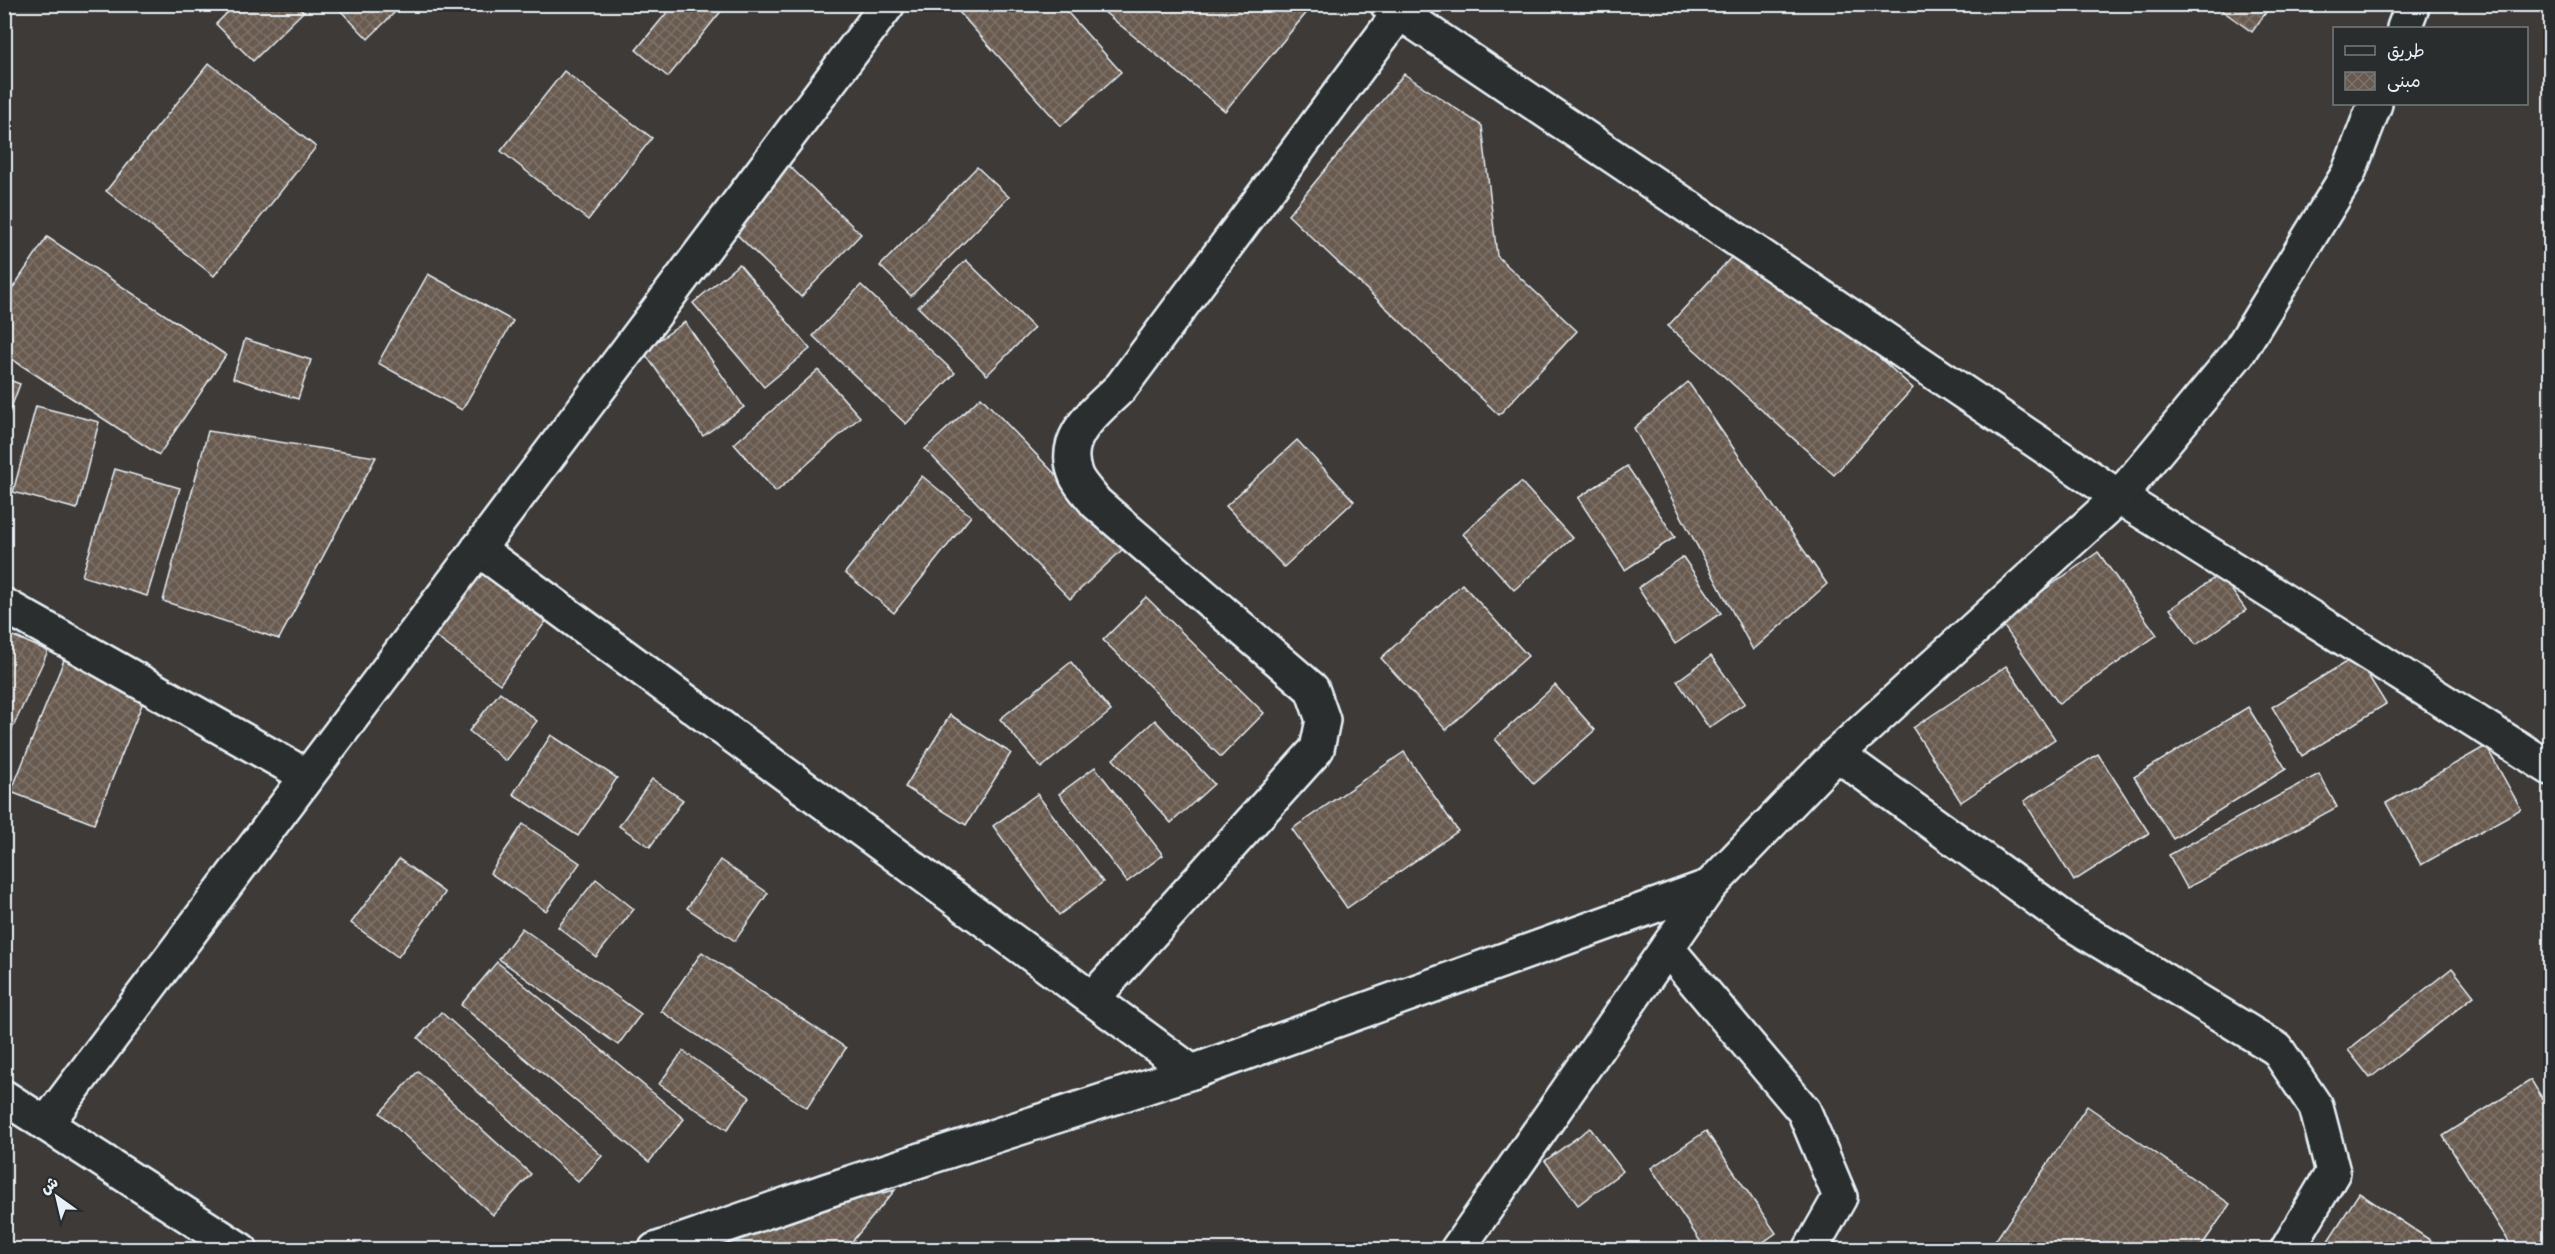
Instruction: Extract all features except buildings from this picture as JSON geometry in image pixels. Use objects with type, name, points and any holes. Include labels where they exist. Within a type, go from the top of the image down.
[{"type":"street","points":[[46,1124],[888,4]]},
{"type":"street","points":[[2404,27],[2414,4]]},
{"type":"street","points":[[1093,998],[1317,749],[1323,720],[1312,689],[1096,503],[1076,477],[1070,450],[1078,430],[1121,387],[1398,7],[2120,497],[2550,768]]},
{"type":"street","points":[[1457,1250],[1710,886],[1837,754],[2120,497],[2239,352],[2348,174],[2375,105]]},
{"type":"street","points":[[478,549],[1192,1072]]},
{"type":"street","points":[[4,605],[307,776]]},
{"type":"street","points":[[1837,754],[2072,924],[2277,1049],[2316,1107],[2333,1172],[2287,1250]]},
{"type":"street","points":[[656,1250],[828,1190],[1192,1072],[1710,886]]},
{"type":"street","points":[[1667,948],[1804,1111],[1840,1197],[1810,1250]]},
{"type":"street","points":[[4,1097],[241,1250]]}]
